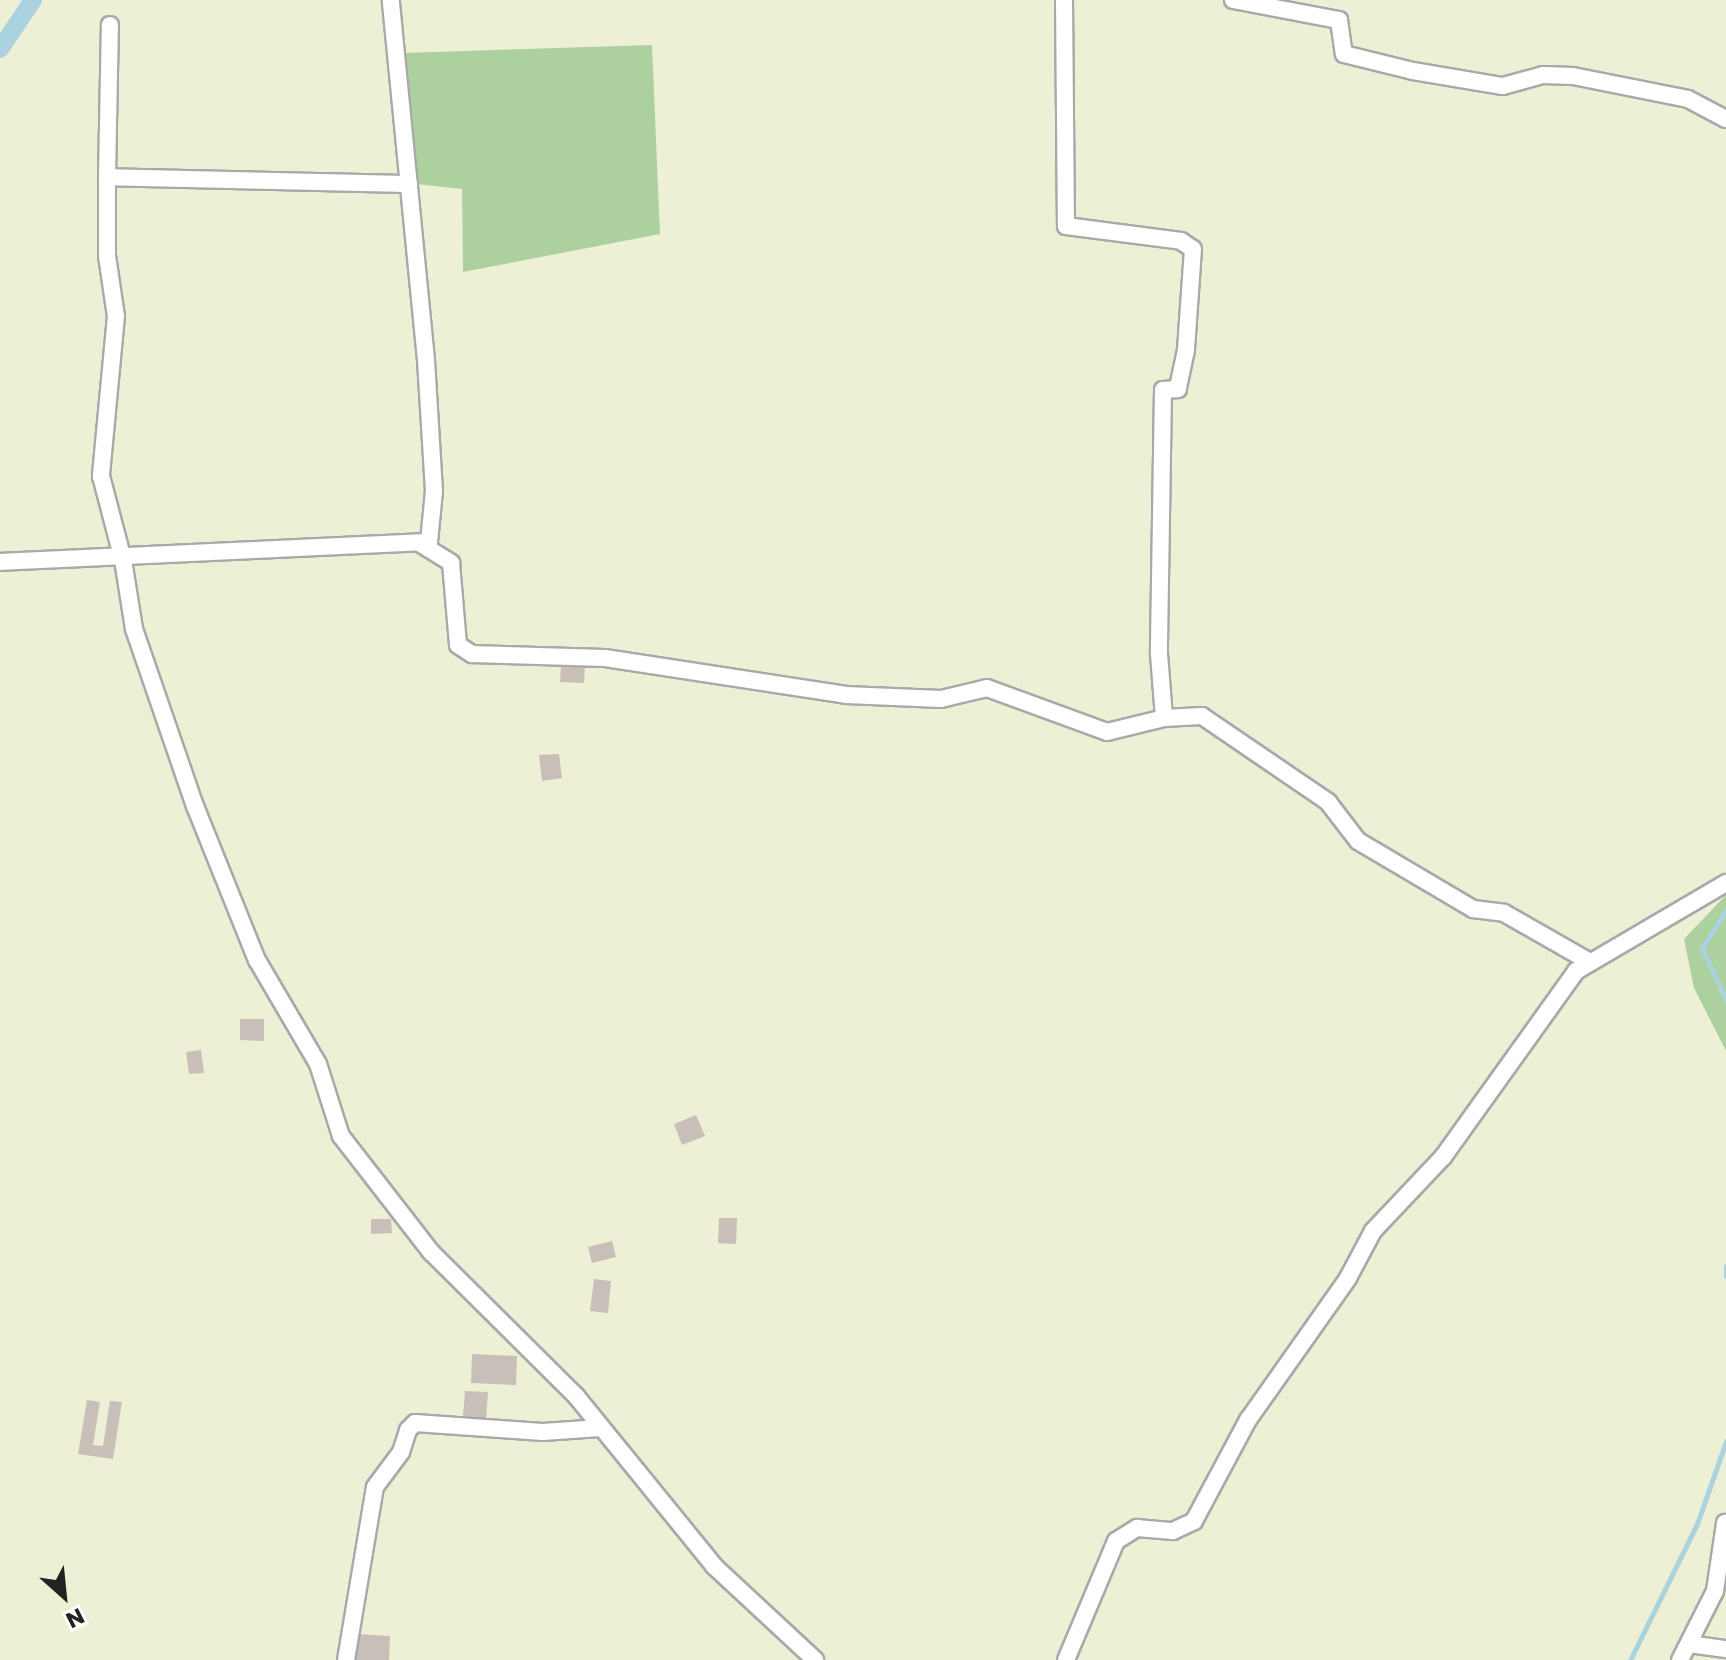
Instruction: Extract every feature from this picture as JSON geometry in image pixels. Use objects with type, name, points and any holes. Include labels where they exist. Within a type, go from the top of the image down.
[{"type":"street","points":[[0,562],[123,560],[421,544],[433,536],[434,491],[391,0]]},
{"type":"street","points":[[1064,0],[1066,226],[1181,241],[1193,249],[1186,350],[1178,389],[1163,390],[1159,654],[1164,718]]},
{"type":"street","points":[[1233,0],[1339,20],[1344,54],[1413,71],[1503,86],[1543,75],[1573,76],[1688,99],[1726,119]]},
{"type":"street","points":[[110,25],[107,256],[116,316],[101,476],[123,560],[134,629],[195,806],[257,960],[318,1064],[341,1136],[431,1252],[517,1335],[600,1428],[714,1566],[815,1660]]},
{"type":"street","points":[[107,177],[409,184]]},
{"type":"street","points":[[421,544],[451,563],[458,645],[472,654],[605,658],[858,696],[941,699],[987,688],[1107,732],[1164,718],[1195,715],[1215,724],[1264,763],[1328,802],[1345,817],[1358,841],[1473,909],[1504,913],[1588,961]]},
{"type":"street","points":[[1066,1660],[1116,1541],[1137,1528],[1173,1531],[1194,1521],[1248,1420],[1348,1278],[1373,1231],[1443,1157],[1563,988],[1588,961],[1726,883]]},
{"type":"street","points":[[346,1660],[375,1487],[401,1452],[408,1430],[415,1423],[543,1432],[600,1428]]},
{"type":"street","points":[[1680,1660],[1715,1591],[1725,1523]]},
{"type":"street","points":[[1689,1644],[1726,1649]]},
{"type":"green space","points":[[0,0],[1726,0],[1726,1660],[0,1660]]},
{"type":"green space","points":[[652,45],[660,234],[463,272],[462,189],[416,184],[402,53]]},
{"type":"green space","points":[[1726,895],[1726,1051],[1694,988],[1684,939]]},
{"type":"building","points":[[561,665],[585,666],[584,683],[560,682]]},
{"type":"building","points":[[559,754],[562,778],[542,781],[539,755]]},
{"type":"building","points":[[240,1019],[264,1019],[264,1041],[240,1040]]},
{"type":"building","points":[[201,1050],[204,1073],[189,1074],[186,1052]]},
{"type":"building","points":[[696,1115],[705,1136],[682,1145],[674,1124]]},
{"type":"building","points":[[719,1218],[737,1218],[736,1244],[718,1243]]},
{"type":"building","points":[[371,1219],[391,1219],[392,1233],[371,1234]]},
{"type":"building","points":[[612,1241],[616,1257],[592,1263],[588,1247]]},
{"type":"building","points":[[594,1279],[611,1281],[608,1313],[590,1311]]},
{"type":"building","points":[[472,1354],[517,1356],[516,1385],[471,1383]]},
{"type":"building","points":[[465,1391],[488,1392],[486,1419],[463,1417]]},
{"type":"building","points":[[87,1400],[100,1402],[93,1445],[103,1446],[110,1401],[122,1402],[113,1459],[78,1454]]},
{"type":"building","points":[[357,1634],[390,1636],[389,1660],[355,1660]]},
{"type":"waterway","points":[[0,49],[33,0]]},
{"type":"waterway","points":[[1726,910],[1702,948],[1726,1000]]},
{"type":"waterway","points":[[1726,1266],[1726,1276]]},
{"type":"waterway","points":[[1630,1660],[1697,1524],[1726,1441]]}]
